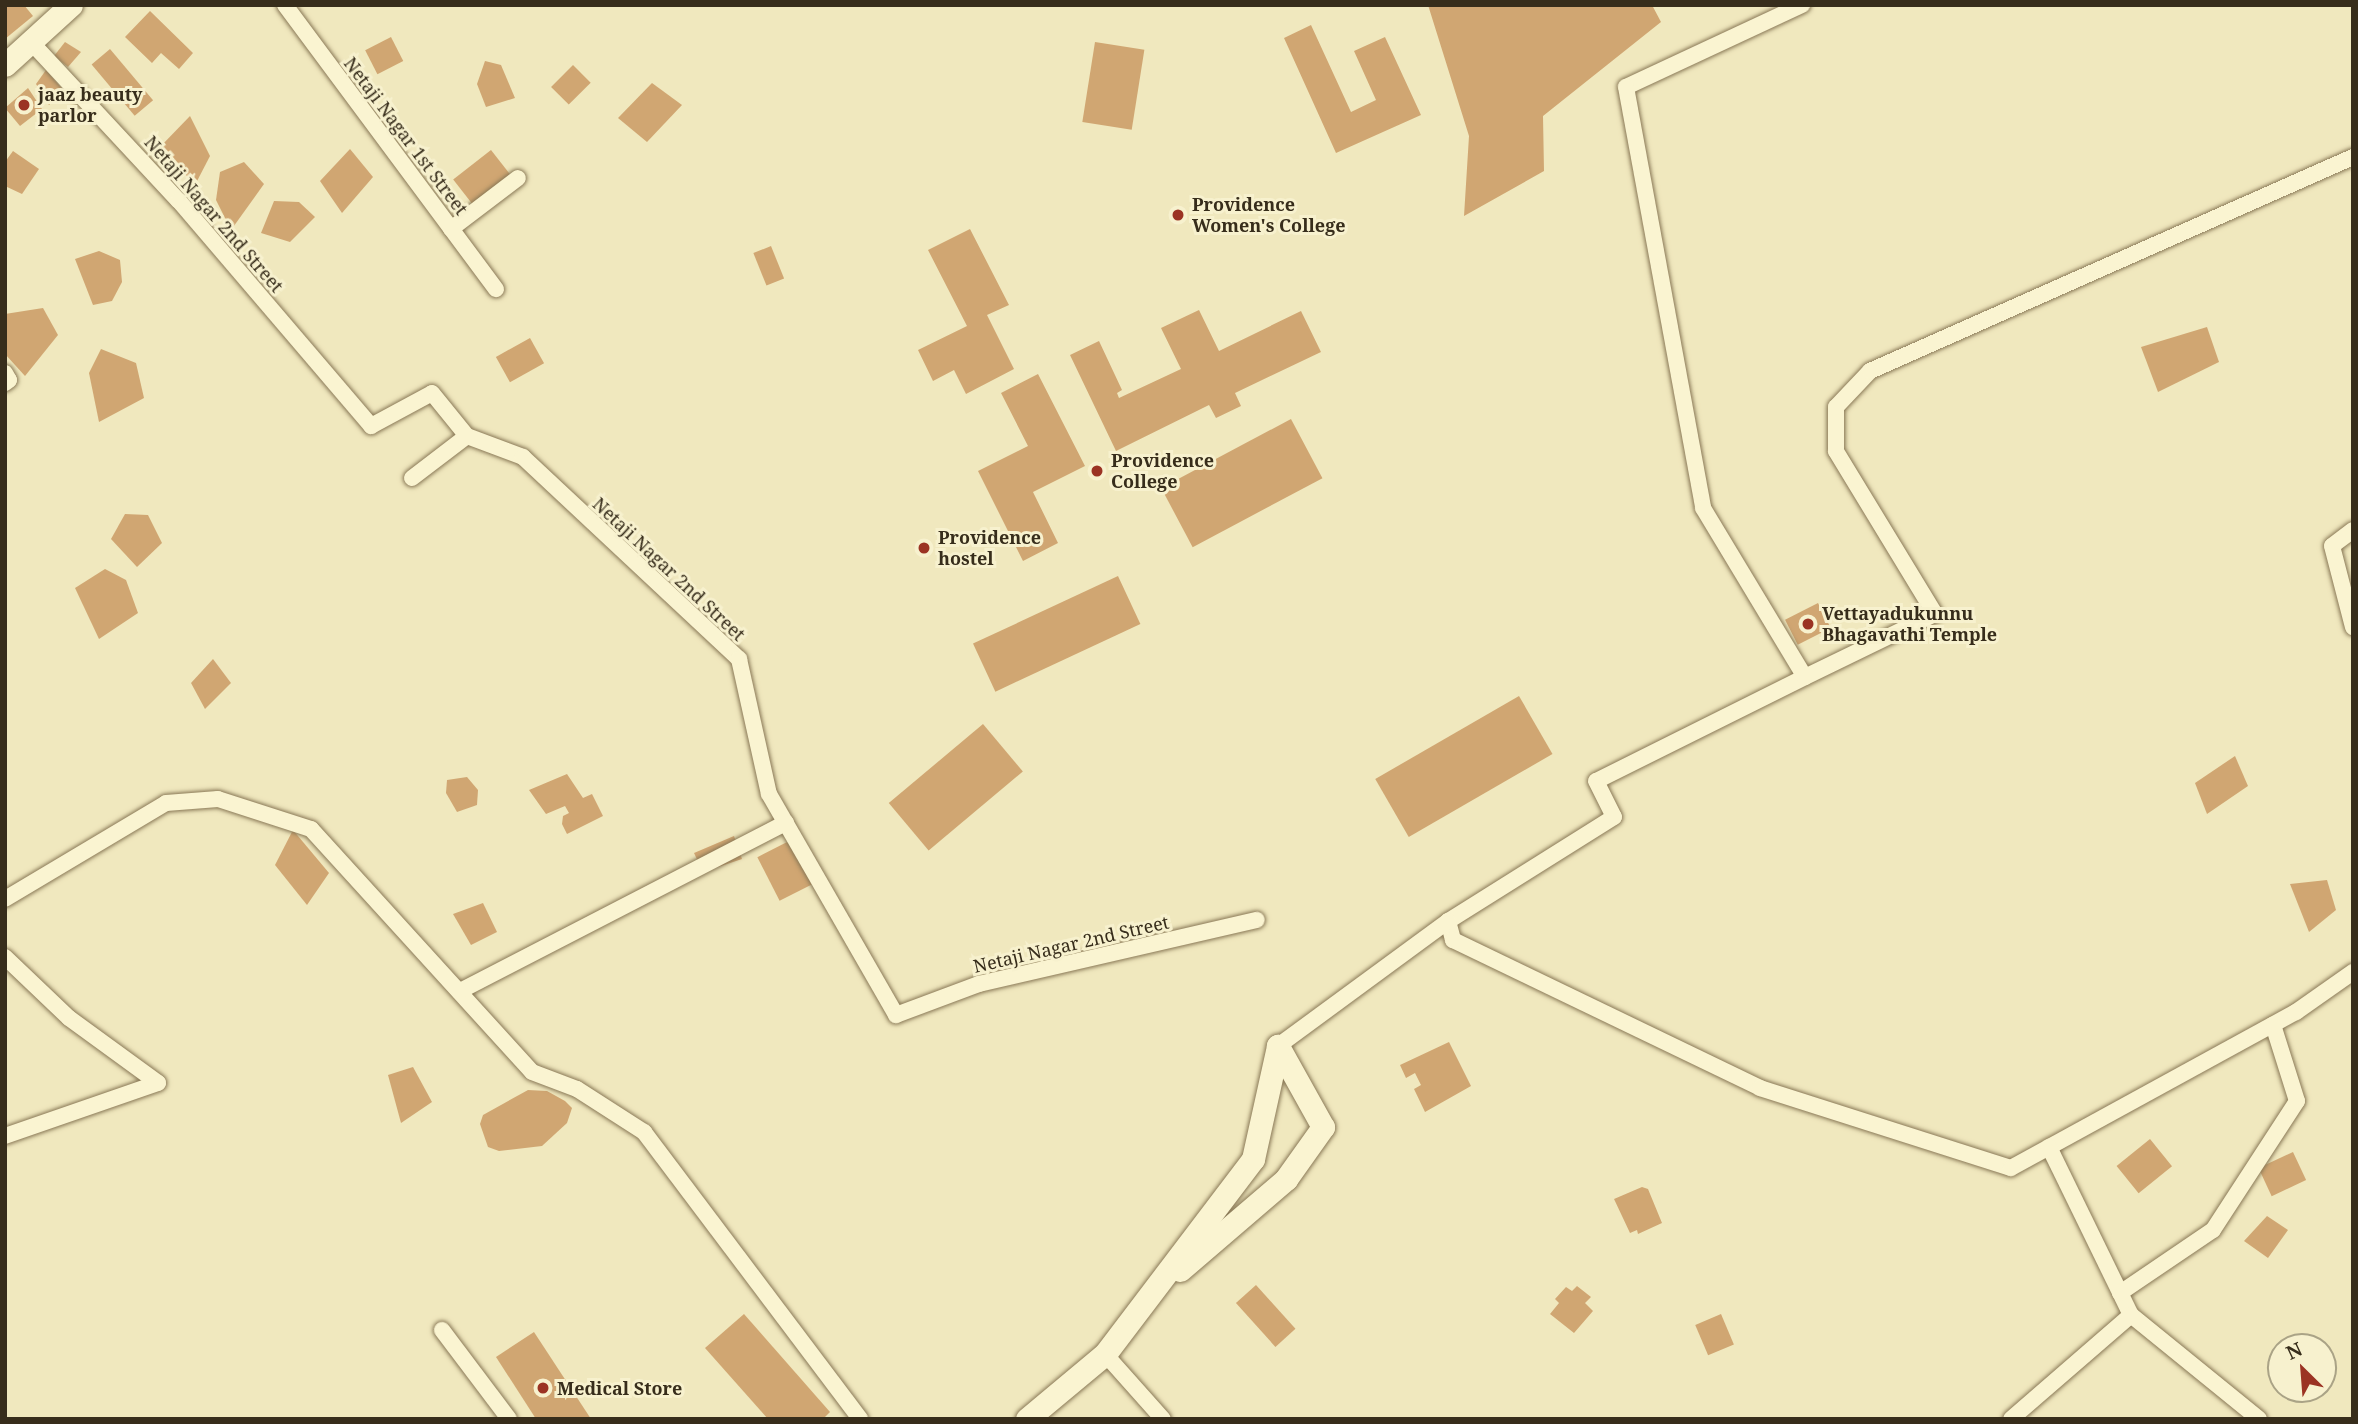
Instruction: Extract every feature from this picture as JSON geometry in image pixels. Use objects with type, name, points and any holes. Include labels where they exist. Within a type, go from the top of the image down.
[{"type":"street","points":[[5,65],[71,5]]},
{"type":"street","name":"Netaji Nagar 1st Street","points":[[285,5],[496,289]]},
{"type":"street","points":[[1802,5],[1626,87],[1703,508],[1805,677]]},
{"type":"street","name":"Netaji Nagar 2nd Street","points":[[31,42],[179,201],[371,426],[432,393],[467,436],[523,457],[738,659],[769,793],[896,1015],[979,984],[1257,920]]},
{"type":"street","points":[[1027,1419],[1105,1354],[1253,1159],[1278,1046],[1448,921],[1614,817],[1596,781],[1935,614],[1836,451],[1836,407],[1870,372],[2353,157]]},
{"type":"street","points":[[451,229],[518,178]]},
{"type":"street","points":[[5,373],[9,380],[5,383]]},
{"type":"street","points":[[412,478],[467,436]]},
{"type":"street","points":[[2353,530],[2332,546],[2353,627]]},
{"type":"street","points":[[5,899],[166,803],[218,799],[311,829],[532,1072],[577,1089],[643,1132],[860,1419]]},
{"type":"street","points":[[460,991],[786,823]]},
{"type":"street","points":[[1448,921],[1453,940],[1760,1088],[2011,1168],[2273,1025],[2353,972]]},
{"type":"street","points":[[5,957],[69,1018],[158,1083],[5,1136]]},
{"type":"street","points":[[2120,1293],[2213,1230],[2297,1101],[2273,1025]]},
{"type":"street","points":[[1151,1294],[1286,1179],[1323,1127],[1278,1046]]},
{"type":"street","points":[[2049,1147],[2131,1315],[2259,1419]]},
{"type":"street","points":[[2011,1419],[2131,1315]]},
{"type":"street","points":[[442,1329],[509,1419]]},
{"type":"street","points":[[1105,1354],[1163,1419]]},
{"type":"building","points":[[5,5],[24,5],[33,16],[5,39]]},
{"type":"building","points":[[1428,5],[1652,5],[1661,22],[1543,116],[1544,171],[1464,216],[1469,136]]},
{"type":"building","points":[[150,11],[193,53],[179,69],[161,53],[152,63],[125,37]]},
{"type":"building","points":[[1311,25],[1351,112],[1376,100],[1354,51],[1385,37],[1421,115],[1336,153],[1284,38]]},
{"type":"building","points":[[391,37],[403,61],[377,74],[365,50]]},
{"type":"building","points":[[65,42],[81,52],[68,67],[54,56]]},
{"type":"building","points":[[1095,42],[1144,50],[1132,130],[1082,122]]},
{"type":"building","points":[[110,49],[153,100],[135,116],[92,64]]},
{"type":"building","points":[[485,61],[501,65],[515,98],[486,107],[477,84]]},
{"type":"building","points":[[573,65],[591,83],[569,105],[551,87]]},
{"type":"building","points":[[46,70],[64,91],[49,105],[36,84]]},
{"type":"building","points":[[652,83],[682,105],[647,142],[618,118]]},
{"type":"building","points":[[28,88],[42,109],[20,126],[5,108]]},
{"type":"building","points":[[190,116],[210,156],[195,185],[160,147]]},
{"type":"building","points":[[350,149],[373,177],[342,213],[320,181]]},
{"type":"building","points":[[491,150],[512,177],[474,206],[453,180]]},
{"type":"building","points":[[13,151],[39,169],[22,194],[5,186],[5,162]]},
{"type":"building","points":[[244,162],[264,184],[231,230],[216,200],[220,172]]},
{"type":"building","points":[[274,201],[299,202],[315,217],[290,242],[261,233]]},
{"type":"building","points":[[970,229],[1009,305],[987,315],[1014,369],[966,394],[954,370],[933,381],[918,350],[967,326],[928,250]]},
{"type":"building","points":[[771,246],[784,278],[766,286],[753,253]]},
{"type":"building","points":[[99,251],[120,260],[122,282],[112,301],[93,305],[75,259]]},
{"type":"building","points":[[43,308],[58,335],[25,376],[5,354],[5,314]]},
{"type":"building","points":[[1199,310],[1219,351],[1301,311],[1321,352],[1235,393],[1241,406],[1216,418],[1209,405],[1116,451],[1070,355],[1099,341],[1122,390],[1117,393],[1119,398],[1181,369],[1161,328]]},
{"type":"building","points":[[2207,327],[2219,362],[2158,392],[2141,347]]},
{"type":"building","points":[[530,338],[544,363],[510,382],[496,357]]},
{"type":"building","points":[[101,349],[136,363],[144,398],[99,422],[89,373]]},
{"type":"building","points":[[1038,374],[1085,466],[1033,492],[1058,543],[1023,561],[978,471],[1028,446],[1001,393]]},
{"type":"building","points":[[1291,419],[1322,478],[1193,547],[1161,488]]},
{"type":"building","points":[[125,514],[148,515],[162,543],[137,567],[111,539]]},
{"type":"building","points":[[105,569],[126,580],[138,613],[99,639],[75,588]]},
{"type":"building","points":[[1118,576],[1140,624],[995,692],[973,644]]},
{"type":"building","name":"Vettayadukunnu Bhagavathi Temple","points":[[1818,603],[1831,628],[1798,645],[1785,620]]},
{"type":"building","points":[[213,659],[231,683],[205,709],[191,683]]},
{"type":"building","points":[[1519,696],[1553,754],[1409,837],[1375,779]]},
{"type":"building","points":[[983,724],[1023,771],[929,851],[889,803]]},
{"type":"building","points":[[2235,756],[2248,786],[2207,814],[2195,783]]},
{"type":"building","points":[[567,774],[583,798],[592,794],[603,816],[567,834],[562,824],[563,816],[569,813],[565,806],[546,814],[529,790]]},
{"type":"building","points":[[467,777],[478,790],[477,805],[457,812],[446,793],[447,780]]},
{"type":"building","points":[[293,830],[329,873],[307,905],[275,865]]},
{"type":"building","points":[[734,836],[742,859],[703,872],[694,853]]},
{"type":"building","points":[[793,839],[815,883],[780,901],[757,857]]},
{"type":"building","points":[[2327,880],[2336,910],[2309,932],[2290,884]]},
{"type":"building","points":[[483,903],[497,932],[471,945],[453,914]]},
{"type":"building","points":[[1449,1042],[1471,1086],[1425,1112],[1414,1089],[1421,1085],[1415,1073],[1406,1078],[1400,1065]]},
{"type":"building","points":[[413,1067],[432,1102],[401,1123],[388,1075]]},
{"type":"building","points":[[528,1090],[547,1091],[565,1101],[572,1108],[567,1123],[542,1146],[499,1151],[488,1147],[480,1124],[483,1115]]},
{"type":"building","points":[[2150,1139],[2172,1166],[2139,1193],[2117,1166]]},
{"type":"building","points":[[2293,1152],[2306,1180],[2272,1196],[2259,1168]]},
{"type":"building","points":[[1642,1187],[1648,1189],[1662,1223],[1638,1234],[1637,1230],[1630,1233],[1614,1199]]},
{"type":"building","points":[[2267,1216],[2288,1230],[2268,1258],[2244,1241]]},
{"type":"building","points":[[1256,1285],[1295,1329],[1275,1347],[1236,1303]]},
{"type":"building","points":[[1577,1286],[1591,1297],[1585,1303],[1593,1311],[1574,1333],[1550,1314],[1559,1303],[1555,1299],[1566,1287],[1572,1291]]},
{"type":"building","points":[[744,1314],[830,1412],[823,1419],[768,1419],[705,1348]]},
{"type":"building","points":[[1721,1314],[1734,1344],[1708,1355],[1695,1325]]},
{"type":"building","name":"Medical Store","points":[[534,1332],[591,1419],[536,1419],[496,1357]]},
{"type":"place","name":"jaaz beauty parlor","points":[[24,105]]},
{"type":"place","name":"Providence Women's College","points":[[1178,215]]},
{"type":"place","name":"Providence College","points":[[1097,471]]},
{"type":"place","name":"Providence hostel","points":[[924,548]]},
{"type":"place","name":"Vettayadukunnu Bhagavathi Temple","points":[[1808,624]]},
{"type":"place","name":"Medical Store","points":[[543,1388]]}]
